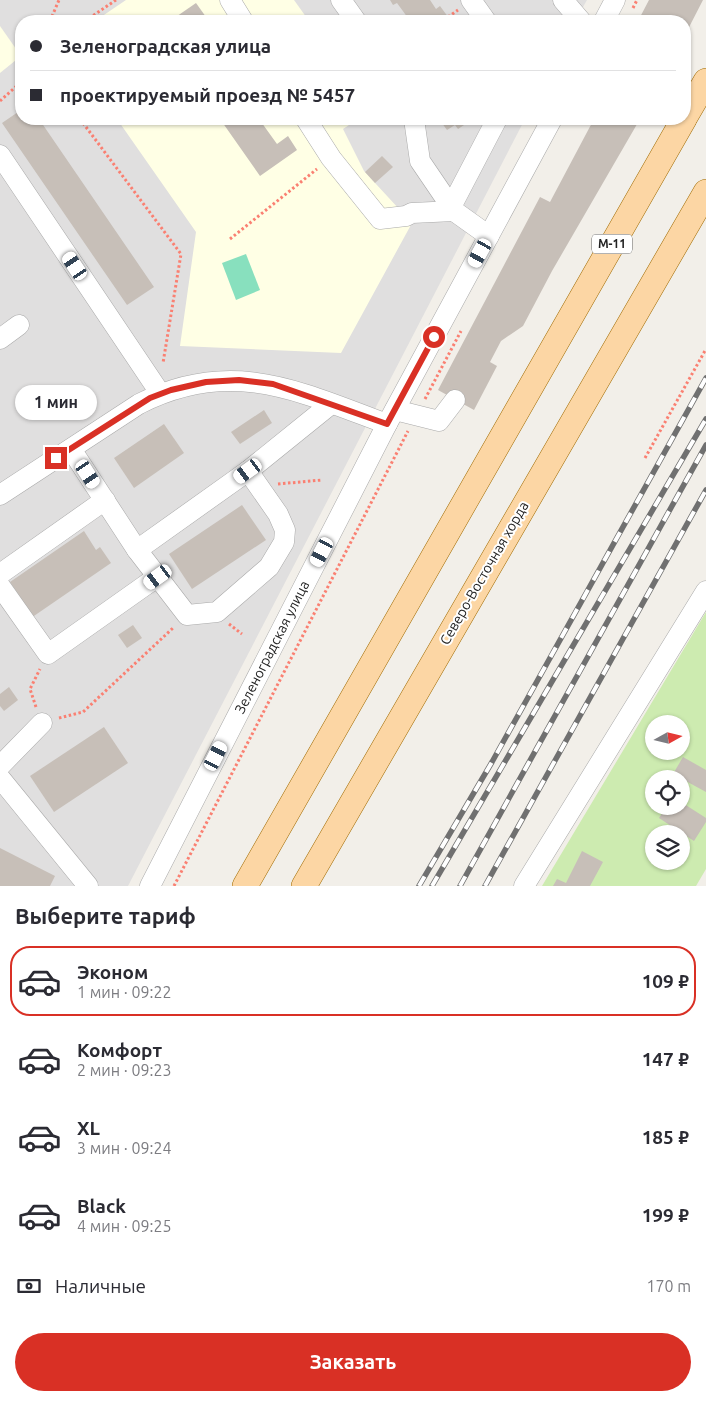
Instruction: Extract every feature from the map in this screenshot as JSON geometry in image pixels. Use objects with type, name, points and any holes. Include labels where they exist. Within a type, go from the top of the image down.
[{"type":"main road","name":"М-11","points":[[691,107],[706,81]]},
{"type":"main road","name":"М-11","points":[[245,886],[540,368],[681,125]]},
{"type":"main road","name":"Северо-Восточная хорда","points":[[304,886],[664,261],[706,192]]},
{"type":"street","points":[[230,0],[239,15]]},
{"type":"street","points":[[341,0],[352,15]]},
{"type":"street","points":[[471,0],[482,15]]},
{"type":"street","points":[[563,0],[576,15]]},
{"type":"street","points":[[607,15],[615,0]]},
{"type":"street","points":[[310,125],[331,158],[380,219],[406,216],[412,213],[453,209]]},
{"type":"street","points":[[415,125],[420,161],[453,209],[488,236]]},
{"type":"street","points":[[453,209],[494,125]]},
{"type":"street","name":"Зеленоградская улица","points":[[150,886],[391,417],[549,125]]},
{"type":"street","points":[[0,155],[155,385]]},
{"type":"street","points":[[0,339],[19,325]]},
{"type":"street","points":[[0,495],[139,404],[155,385],[239,380],[273,384],[331,404],[391,417],[416,415],[439,421],[456,400]]},
{"type":"street","points":[[137,550],[253,478],[331,404]]},
{"type":"street","points":[[71,448],[137,550],[187,615],[217,612],[269,568],[284,542],[285,530],[278,514],[253,478]]},
{"type":"street","points":[[0,574],[105,500]]},
{"type":"street","points":[[0,586],[48,654],[158,577]]},
{"type":"street","points":[[524,886],[706,591]]},
{"type":"street","points":[[0,766],[42,723]]},
{"type":"street","points":[[0,778],[88,886]]},
{"type":"path","points":[[53,15],[59,0]]},
{"type":"path","points":[[95,15],[116,0]]},
{"type":"path","points":[[0,101],[15,87]]},
{"type":"path","points":[[84,125],[181,254],[162,366],[155,385]]},
{"type":"path","points":[[230,239],[331,158]]},
{"type":"path","points":[[174,886],[463,326]]},
{"type":"path","points":[[645,458],[706,349]]},
{"type":"path","points":[[253,478],[322,480]]},
{"type":"path","points":[[48,654],[30,689],[42,723],[83,712],[187,615]]},
{"type":"shaded area","points":[[0,0],[587,0],[578,15],[15,15],[15,125],[522,125],[128,886],[0,886]]},
{"type":"shaded area","points":[[126,0],[294,0],[305,15],[104,15]]},
{"type":"shaded area","points":[[0,26],[15,47],[15,61],[0,73]]},
{"type":"shaded area","points":[[121,125],[349,125],[343,129],[364,171],[412,223],[341,353],[180,346],[196,232]]},
{"type":"green space","points":[[246,254],[260,290],[236,300],[222,263]]},
{"type":"green space","points":[[706,612],[706,869],[696,886],[542,886]]},
{"type":"building","points":[[390,0],[430,0],[436,9],[440,6],[447,15],[406,15],[397,3],[393,5]]},
{"type":"building","points":[[649,0],[703,0],[691,23],[691,15],[641,15]]},
{"type":"building","points":[[196,3],[205,15],[179,15]]},
{"type":"building","points":[[15,114],[15,125],[43,125],[154,287],[127,305],[2,123]]},
{"type":"building","points":[[224,125],[263,125],[277,144],[288,136],[297,150],[260,176]]},
{"type":"building","points":[[443,125],[455,125],[447,130]]},
{"type":"building","points":[[455,125],[464,125],[458,129]]},
{"type":"building","points":[[591,125],[637,125],[552,271],[523,326],[501,341],[490,362],[497,366],[474,410],[438,390],[540,197],[550,202]]},
{"type":"building","points":[[382,156],[393,167],[375,183],[365,172]]},
{"type":"building","points":[[264,410],[272,423],[240,444],[231,432]]},
{"type":"building","points":[[164,424],[184,453],[134,488],[114,458]]},
{"type":"building","points":[[242,505],[266,540],[192,589],[169,554]]},
{"type":"building","points":[[84,531],[96,550],[100,547],[111,563],[31,618],[22,605],[24,603],[10,582]]},
{"type":"building","points":[[133,625],[142,638],[127,648],[118,635]]},
{"type":"building","points":[[9,687],[18,700],[4,711],[0,706],[0,694]]},
{"type":"building","points":[[104,727],[128,763],[54,812],[30,776]]},
{"type":"building","points":[[681,760],[688,760],[706,770],[706,792],[690,783],[690,770],[675,770]]},
{"type":"building","points":[[690,808],[706,818],[706,822],[694,841],[690,838],[690,825],[670,825],[659,818],[661,815],[690,815]]},
{"type":"building","points":[[0,848],[55,876],[50,886],[0,886]]},
{"type":"building","points":[[582,851],[603,862],[590,886],[553,886],[557,879],[566,883]]},
{"type":"railway","points":[[419,886],[492,762],[706,378]]},
{"type":"railway","points":[[432,886],[706,419]]},
{"type":"railway","points":[[460,886],[706,445]]},
{"type":"railway","points":[[485,886],[706,490]]},
{"type":"route","points":[[56,458],[150,398],[160,393],[206,382],[239,380],[273,384],[387,424],[434,337]]}]
